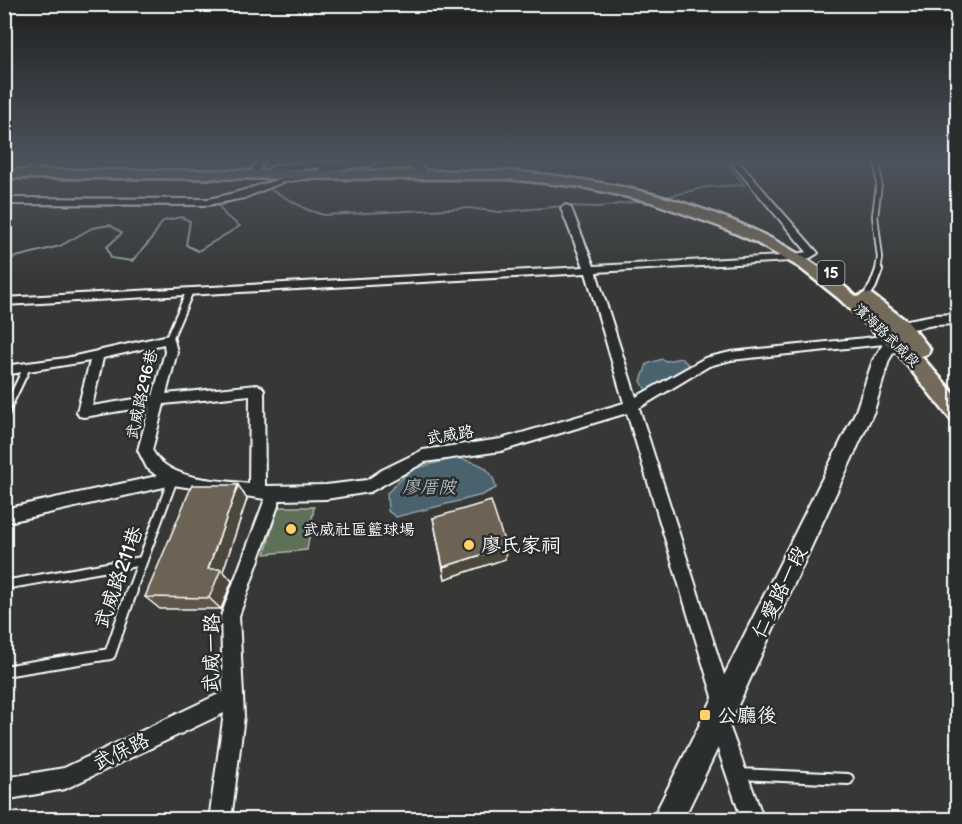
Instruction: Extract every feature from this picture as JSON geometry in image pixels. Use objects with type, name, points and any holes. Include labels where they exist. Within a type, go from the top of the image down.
[{"type":"main road","name":"濱海路武威段","points":[[658,200],[687,209],[801,257],[843,293],[898,333],[957,414]]},
{"type":"main road","name":"濱海路武威段","points":[[679,200],[732,219],[801,257],[865,298],[957,394]]},
{"type":"street","points":[[4,201],[217,200]]},
{"type":"street","points":[[4,302],[801,257],[813,253],[768,200]]},
{"type":"street","points":[[566,207],[590,269],[632,406],[737,774],[753,819]]},
{"type":"street","points":[[898,333],[934,320],[957,319]]},
{"type":"street","name":"仁愛路一段","points":[[667,819],[721,713],[865,411],[881,360],[898,333]]},
{"type":"street","name":"武威路","points":[[4,516],[173,479],[266,492],[326,492],[370,486],[387,474],[423,456],[501,445],[632,406],[705,362],[731,356],[898,333]]},
{"type":"street","points":[[4,371],[97,356],[169,339]]},
{"type":"street","name":"武威路296巷","points":[[169,339],[171,352],[145,450],[152,465],[173,479]]},
{"type":"street","points":[[97,356],[84,412],[159,400],[257,390],[266,492]]},
{"type":"street","name":"武威一路","points":[[220,819],[234,716],[230,616],[266,492]]},
{"type":"street","name":"武保路","points":[[4,789],[65,778],[233,698]]},
{"type":"lane","points":[[865,298],[871,290],[880,267],[880,246],[875,217],[877,200]]},
{"type":"lane","points":[[169,339],[189,293]]},
{"type":"lane","points":[[4,415],[26,369]]},
{"type":"lane","name":"武威路211巷","points":[[4,671],[110,654],[173,479]]},
{"type":"lane","points":[[4,585],[142,561]]},
{"type":"lane","points":[[737,774],[848,779]]},
{"type":"green space","name":"武威社區籃球場","points":[[278,507],[314,507],[307,550],[265,554]]},
{"type":"water","points":[[681,358],[690,366],[647,392],[641,381],[647,364],[662,359],[666,361]]},
{"type":"water","name":"廖厝陂","points":[[456,458],[476,463],[487,469],[496,488],[482,495],[396,517],[388,511],[387,493],[412,469]]},
{"type":"building","points":[[192,485],[238,485],[208,569],[221,569],[209,598],[145,597]]},
{"type":"building","name":"廖氏家祠","points":[[491,501],[506,547],[443,567],[433,518]]},
{"type":"waterway","points":[[4,260],[60,246],[92,228],[110,225],[122,233],[107,247],[111,258],[132,261],[150,241],[163,221],[181,217],[190,221],[186,245],[198,251],[240,226],[226,216],[219,206],[234,200]]},
{"type":"waterway","points":[[291,200],[308,210],[324,215],[469,208],[499,212],[564,206],[599,207],[644,200]]},
{"type":"place","name":"武威社區籃球場","points":[[291,529]]},
{"type":"place","name":"廖氏家祠","points":[[469,545]]},
{"type":"place","name":"公廳後","points":[[705,715]]}]
